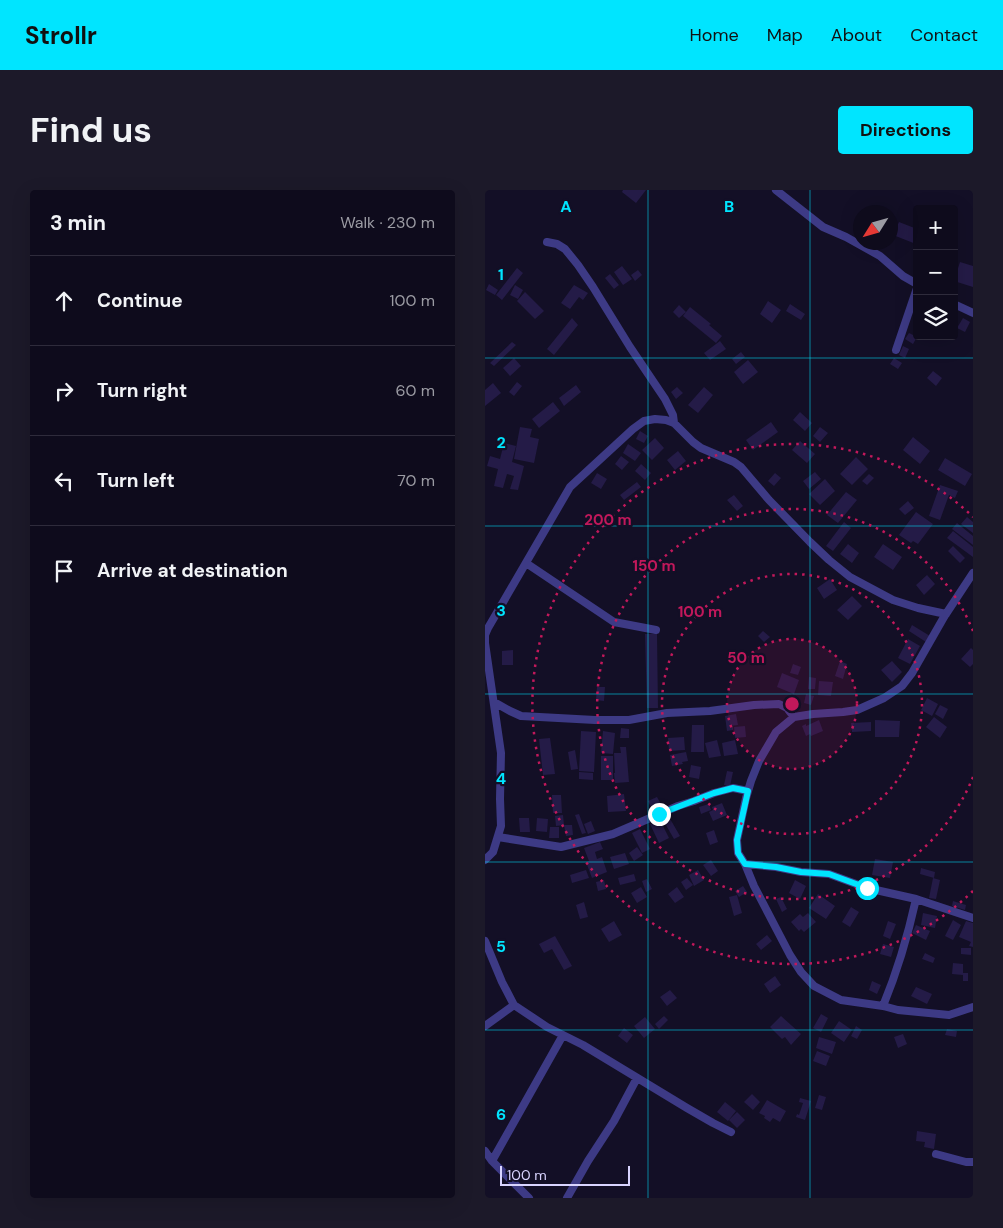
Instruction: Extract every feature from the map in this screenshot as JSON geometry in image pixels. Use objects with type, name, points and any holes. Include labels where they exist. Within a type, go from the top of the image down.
[{"type":"street","points":[[776,190],[823,227],[846,237],[880,256],[903,276],[913,282]]},
{"type":"street","points":[[547,242],[565,248],[578,265],[630,348],[665,399],[673,415],[674,423]]},
{"type":"street","points":[[896,350],[915,295]]},
{"type":"street","points":[[958,306],[973,313]]},
{"type":"street","points":[[485,860],[493,852],[501,826],[499,800],[501,752],[485,635],[570,487],[644,421],[655,419],[674,423],[701,448],[734,462],[741,467],[769,500],[829,560],[850,577],[893,600],[946,614]]},
{"type":"street","points":[[526,563],[614,622],[656,630]]},
{"type":"street","points":[[973,573],[912,672],[906,681],[895,691],[877,702],[857,710],[794,717],[777,732],[759,761],[748,791],[737,840],[738,853],[790,955],[801,972],[814,986],[841,1000],[898,1010],[949,1015],[973,1008]]},
{"type":"street","points":[[494,702],[510,712],[521,716],[595,720],[629,720],[667,714],[779,704],[787,708],[794,717]]},
{"type":"street","points":[[498,837],[561,847],[613,834],[714,793],[733,788],[748,791]]},
{"type":"street","points":[[745,864],[829,874],[867,888],[916,899],[973,918]]},
{"type":"street","points":[[883,1006],[897,968],[916,899]]},
{"type":"street","points":[[485,941],[514,1005],[547,1027],[583,1045],[704,1118],[731,1132]]},
{"type":"street","points":[[485,1026],[514,1005]]},
{"type":"street","points":[[493,1160],[563,1035]]},
{"type":"street","points":[[567,1198],[588,1161],[614,1122],[637,1078]]},
{"type":"street","points":[[485,1151],[529,1198]]},
{"type":"street","points":[[936,1154],[973,1162]]},
{"type":"building","points":[[623,190],[646,190],[636,203],[622,192]]},
{"type":"building","points":[[899,222],[913,227],[913,243],[898,237]]},
{"type":"building","points":[[960,262],[973,266],[973,287],[958,282]]},
{"type":"building","points":[[622,266],[632,279],[623,285],[614,272]]},
{"type":"building","points":[[517,268],[523,273],[502,300],[496,295]]},
{"type":"building","points":[[638,270],[642,275],[635,281],[631,275]]},
{"type":"building","points":[[610,274],[619,285],[614,289],[605,278]]},
{"type":"building","points":[[489,284],[498,290],[495,295],[486,290]]},
{"type":"building","points":[[515,285],[523,290],[518,299],[510,295]]},
{"type":"building","points":[[574,285],[588,293],[583,300],[579,297],[570,309],[561,303]]},
{"type":"building","points":[[525,292],[544,311],[535,319],[517,301]]},
{"type":"building","points":[[768,301],[781,310],[772,323],[760,314]]},
{"type":"building","points":[[790,304],[805,314],[801,320],[786,311]]},
{"type":"building","points":[[679,305],[686,312],[679,318],[673,312]]},
{"type":"building","points":[[690,307],[711,324],[709,325],[722,336],[716,343],[683,316]]},
{"type":"building","points":[[572,318],[578,325],[554,355],[547,349]]},
{"type":"building","points":[[963,318],[970,322],[965,332],[958,328]]},
{"type":"building","points":[[909,333],[913,335],[913,340],[915,340],[913,344],[905,339]]},
{"type":"building","points":[[720,341],[726,349],[710,360],[704,353]]},
{"type":"building","points":[[512,342],[516,345],[494,366],[490,363]]},
{"type":"building","points":[[903,346],[909,349],[905,358],[899,355]]},
{"type":"building","points":[[741,352],[745,357],[736,364],[732,359]]},
{"type":"building","points":[[514,358],[521,366],[510,376],[503,368]]},
{"type":"building","points":[[894,358],[902,363],[898,369],[890,364]]},
{"type":"building","points":[[748,360],[758,372],[743,384],[734,372]]},
{"type":"building","points":[[933,371],[942,378],[936,386],[927,378]]},
{"type":"building","points":[[517,382],[522,386],[514,396],[509,392]]},
{"type":"building","points":[[493,383],[501,393],[485,406],[485,390]]},
{"type":"building","points":[[576,385],[581,392],[564,406],[559,398]]},
{"type":"building","points":[[677,387],[683,393],[676,399],[671,392]]},
{"type":"building","points":[[704,387],[713,395],[698,413],[688,405]]},
{"type":"building","points":[[553,402],[560,411],[539,428],[532,419]]},
{"type":"building","points":[[800,412],[812,423],[805,431],[793,420]]},
{"type":"building","points":[[771,422],[778,432],[753,450],[746,440]]},
{"type":"building","points":[[520,427],[532,429],[530,437],[539,439],[534,463],[514,459]]},
{"type":"building","points":[[820,427],[828,433],[820,442],[813,436]]},
{"type":"building","points":[[640,431],[648,436],[644,443],[636,439]]},
{"type":"building","points":[[913,437],[930,451],[920,464],[903,450]]},
{"type":"building","points":[[655,438],[664,448],[652,460],[642,450]]},
{"type":"building","points":[[800,441],[815,454],[807,463],[792,450]]},
{"type":"building","points":[[504,443],[516,446],[512,462],[524,466],[518,490],[510,489],[514,476],[507,474],[503,488],[494,486],[498,469],[487,466],[490,456],[500,459]]},
{"type":"building","points":[[628,444],[641,453],[635,461],[623,453]]},
{"type":"building","points":[[678,451],[686,461],[675,470],[667,460]]},
{"type":"building","points":[[621,456],[629,462],[622,470],[615,464]]},
{"type":"building","points":[[856,457],[868,469],[852,485],[840,474]]},
{"type":"building","points":[[945,458],[972,474],[965,486],[938,470]]},
{"type":"building","points":[[641,464],[651,473],[645,480],[635,471]]},
{"type":"building","points":[[815,472],[821,479],[809,489],[803,481]]},
{"type":"building","points":[[597,473],[607,479],[601,489],[591,483]]},
{"type":"building","points":[[775,473],[781,478],[774,486],[768,481]]},
{"type":"building","points":[[869,474],[874,478],[867,485],[862,481]]},
{"type":"building","points":[[825,479],[835,491],[820,505],[809,494]]},
{"type":"building","points":[[637,482],[641,487],[624,500],[620,495]]},
{"type":"building","points":[[940,485],[958,491],[955,498],[949,495],[940,520],[929,516]]},
{"type":"building","points":[[846,492],[857,500],[838,523],[827,515]]},
{"type":"building","points":[[734,495],[743,506],[737,511],[727,500]]},
{"type":"building","points":[[908,501],[914,508],[905,515],[899,509]]},
{"type":"building","points":[[916,512],[933,524],[918,544],[913,541],[911,543],[899,535]]},
{"type":"building","points":[[967,517],[973,522],[973,533],[961,524]]},
{"type":"building","points":[[844,522],[851,528],[833,551],[826,546]]},
{"type":"building","points":[[957,523],[973,536],[973,545],[952,529]]},
{"type":"building","points":[[953,531],[973,547],[973,557],[947,538]]},
{"type":"building","points":[[848,544],[859,553],[852,563],[840,554]]},
{"type":"building","points":[[883,544],[902,557],[893,570],[874,557]]},
{"type":"building","points":[[953,546],[965,558],[960,563],[948,551]]},
{"type":"building","points":[[927,575],[935,584],[924,595],[916,585]]},
{"type":"building","points":[[830,579],[837,590],[824,599],[817,588]]},
{"type":"building","points":[[852,596],[862,606],[848,620],[837,610]]},
{"type":"building","points":[[912,625],[930,636],[926,642],[909,631]]},
{"type":"building","points":[[763,631],[770,637],[764,642],[758,636]]},
{"type":"building","points":[[645,634],[657,634],[658,708],[647,708]]},
{"type":"building","points":[[908,639],[920,646],[910,664],[898,658]]},
{"type":"building","points":[[971,648],[973,650],[973,664],[970,667],[961,659]]},
{"type":"building","points":[[513,650],[513,665],[502,665],[502,651]]},
{"type":"building","points":[[840,661],[847,664],[843,679],[835,676]]},
{"type":"building","points":[[892,661],[902,672],[892,682],[881,670]]},
{"type":"building","points":[[793,664],[801,667],[798,675],[790,673]]},
{"type":"building","points":[[782,673],[799,680],[794,694],[777,687]]},
{"type":"building","points":[[809,677],[816,678],[815,689],[808,689]]},
{"type":"building","points":[[819,681],[833,682],[831,696],[818,695]]},
{"type":"building","points":[[597,687],[605,687],[604,701],[596,700]]},
{"type":"building","points":[[806,694],[814,696],[811,705],[804,703]]},
{"type":"building","points":[[927,698],[938,704],[932,716],[921,710]]},
{"type":"building","points":[[940,705],[948,709],[943,719],[935,714]]},
{"type":"building","points":[[736,714],[738,725],[730,726],[733,727],[733,730],[727,731],[725,716]]},
{"type":"building","points":[[934,717],[947,727],[940,738],[926,727]]},
{"type":"building","points":[[819,720],[823,731],[806,736],[802,726]]},
{"type":"building","points":[[875,720],[900,721],[899,737],[875,737]]},
{"type":"building","points":[[871,722],[871,731],[852,732],[851,723]]},
{"type":"building","points":[[692,725],[704,725],[704,752],[691,752]]},
{"type":"building","points":[[745,726],[746,737],[735,738],[734,727]]},
{"type":"building","points":[[621,728],[629,729],[629,738],[620,738]]},
{"type":"building","points":[[581,731],[596,732],[594,772],[579,771]]},
{"type":"building","points":[[603,731],[615,733],[613,754],[601,753]]},
{"type":"building","points":[[684,737],[685,750],[669,751],[668,738]]},
{"type":"building","points":[[550,738],[555,774],[543,775],[539,739]]},
{"type":"building","points":[[717,740],[721,756],[709,758],[705,743]]},
{"type":"building","points":[[735,740],[738,754],[724,756],[722,743]]},
{"type":"building","points":[[620,747],[626,747],[629,782],[615,783],[614,753],[621,753]]},
{"type":"building","points":[[575,750],[578,769],[571,770],[568,752]]},
{"type":"building","points":[[686,752],[688,761],[672,766],[670,755]]},
{"type":"building","points":[[601,756],[613,756],[613,780],[601,780]]},
{"type":"building","points":[[691,765],[701,767],[699,779],[689,777]]},
{"type":"building","points":[[727,771],[733,772],[730,786],[724,785]]},
{"type":"building","points":[[579,772],[593,773],[593,780],[579,779]]},
{"type":"building","points":[[624,794],[626,811],[608,812],[607,796]]},
{"type":"building","points":[[552,795],[561,795],[562,813],[553,813]]},
{"type":"building","points":[[657,797],[663,808],[654,813],[648,801]]},
{"type":"building","points":[[722,803],[727,815],[713,821],[709,812],[713,810],[712,807]]},
{"type":"building","points":[[709,804],[711,810],[701,814],[699,807]]},
{"type":"building","points":[[579,814],[586,833],[582,834],[575,815]]},
{"type":"building","points":[[563,815],[564,825],[556,826],[555,816]]},
{"type":"building","points":[[669,817],[680,836],[674,839],[663,820]]},
{"type":"building","points":[[519,818],[529,818],[530,832],[520,832]]},
{"type":"building","points":[[537,818],[548,819],[547,832],[536,831]]},
{"type":"building","points":[[660,820],[669,838],[659,843],[650,824]]},
{"type":"building","points":[[591,821],[595,831],[588,834],[584,824]]},
{"type":"building","points":[[564,825],[572,825],[573,835],[566,836]]},
{"type":"building","points":[[550,827],[559,827],[559,838],[549,838]]},
{"type":"building","points":[[640,829],[650,849],[642,853],[632,833]]},
{"type":"building","points":[[714,830],[718,842],[710,845],[706,833]]},
{"type":"building","points":[[600,842],[603,849],[595,852],[597,859],[602,857],[607,872],[592,878],[586,862],[589,861],[584,848]]},
{"type":"building","points":[[637,847],[643,855],[634,861],[629,853]]},
{"type":"building","points":[[625,853],[629,864],[614,869],[610,857]]},
{"type":"building","points":[[875,859],[893,862],[890,878],[872,875]]},
{"type":"building","points":[[711,860],[718,871],[711,876],[703,865]]},
{"type":"building","points":[[921,868],[935,872],[934,878],[920,874]]},
{"type":"building","points":[[586,870],[589,878],[572,883],[570,875]]},
{"type":"building","points":[[698,870],[704,880],[694,886],[689,875]]},
{"type":"building","points":[[634,874],[636,881],[620,885],[618,878]]},
{"type":"building","points":[[687,878],[693,885],[686,890],[681,882]]},
{"type":"building","points":[[933,878],[940,880],[936,899],[929,898]]},
{"type":"building","points":[[647,879],[652,889],[646,892],[642,881]]},
{"type":"building","points":[[604,880],[606,889],[598,891],[596,882]]},
{"type":"building","points":[[795,880],[806,886],[800,899],[789,893]]},
{"type":"building","points":[[743,886],[747,892],[739,897],[735,891]]},
{"type":"building","points":[[641,887],[647,897],[637,903],[631,893]]},
{"type":"building","points":[[677,887],[684,897],[675,903],[668,894]]},
{"type":"building","points":[[818,894],[835,906],[826,919],[809,908]]},
{"type":"building","points":[[737,895],[742,913],[734,916],[729,897]]},
{"type":"building","points":[[781,897],[787,909],[782,912],[776,899]]},
{"type":"building","points":[[953,901],[966,905],[965,910],[952,906]]},
{"type":"building","points":[[584,902],[588,917],[580,919],[576,905]]},
{"type":"building","points":[[851,907],[859,912],[850,927],[842,922]]},
{"type":"building","points":[[808,913],[816,922],[804,932],[801,929],[799,931],[791,922],[800,914],[803,917]]},
{"type":"building","points":[[923,913],[937,916],[935,928],[921,925]]},
{"type":"building","points":[[953,920],[961,925],[953,940],[945,936]]},
{"type":"building","points":[[614,921],[622,935],[609,942],[601,929]]},
{"type":"building","points":[[888,921],[896,924],[890,939],[883,936]]},
{"type":"building","points":[[966,921],[973,923],[973,947],[969,946],[971,942],[959,937]]},
{"type":"building","points":[[916,925],[930,931],[926,940],[912,933]]},
{"type":"building","points":[[767,935],[772,941],[761,950],[756,944]]},
{"type":"building","points":[[555,936],[572,966],[564,970],[552,949],[544,953],[539,944]]},
{"type":"building","points":[[883,944],[894,947],[891,957],[880,954]]},
{"type":"building","points":[[961,948],[971,948],[971,955],[961,954]]},
{"type":"building","points":[[925,953],[935,958],[933,963],[922,959]]},
{"type":"building","points":[[953,963],[963,964],[963,973],[968,973],[968,981],[963,981],[963,975],[952,974]]},
{"type":"building","points":[[775,976],[781,985],[770,993],[764,984]]},
{"type":"building","points":[[872,981],[881,985],[877,994],[869,990]]},
{"type":"building","points":[[916,987],[932,994],[927,1004],[911,996]]},
{"type":"building","points":[[670,990],[677,998],[667,1006],[660,997]]},
{"type":"building","points":[[821,1014],[828,1018],[821,1032],[813,1028]]},
{"type":"building","points":[[664,1016],[668,1020],[659,1029],[655,1024]]},
{"type":"building","points":[[781,1016],[801,1034],[791,1045],[785,1037],[782,1039],[770,1027]]},
{"type":"building","points":[[645,1017],[655,1029],[644,1038],[634,1026]]},
{"type":"building","points":[[839,1021],[852,1030],[844,1042],[831,1033]]},
{"type":"building","points":[[856,1026],[862,1030],[857,1039],[851,1036]]},
{"type":"building","points":[[624,1028],[633,1035],[627,1043],[618,1036]]},
{"type":"building","points":[[947,1029],[957,1031],[956,1037],[945,1035]]},
{"type":"building","points":[[903,1034],[907,1044],[898,1048],[894,1037]]},
{"type":"building","points":[[819,1037],[836,1042],[832,1054],[816,1048]]},
{"type":"building","points":[[817,1051],[830,1056],[826,1066],[813,1061]]},
{"type":"building","points":[[752,1094],[760,1102],[753,1110],[744,1102]]},
{"type":"building","points":[[819,1095],[826,1097],[822,1110],[815,1108]]},
{"type":"building","points":[[800,1098],[811,1101],[805,1120],[796,1117],[797,1114],[799,1115],[803,1103],[799,1102]]},
{"type":"building","points":[[767,1100],[786,1111],[780,1122],[773,1118],[770,1122],[759,1113]]},
{"type":"building","points":[[725,1102],[736,1111],[728,1121],[717,1112]]},
{"type":"building","points":[[737,1112],[745,1120],[737,1128],[729,1120]]},
{"type":"building","points":[[917,1131],[936,1134],[934,1149],[924,1147],[925,1142],[916,1141]]},
{"type":"route","points":[[659,814],[714,793],[733,788],[748,791],[737,840],[738,853],[745,864],[829,874],[867,888]]}]
